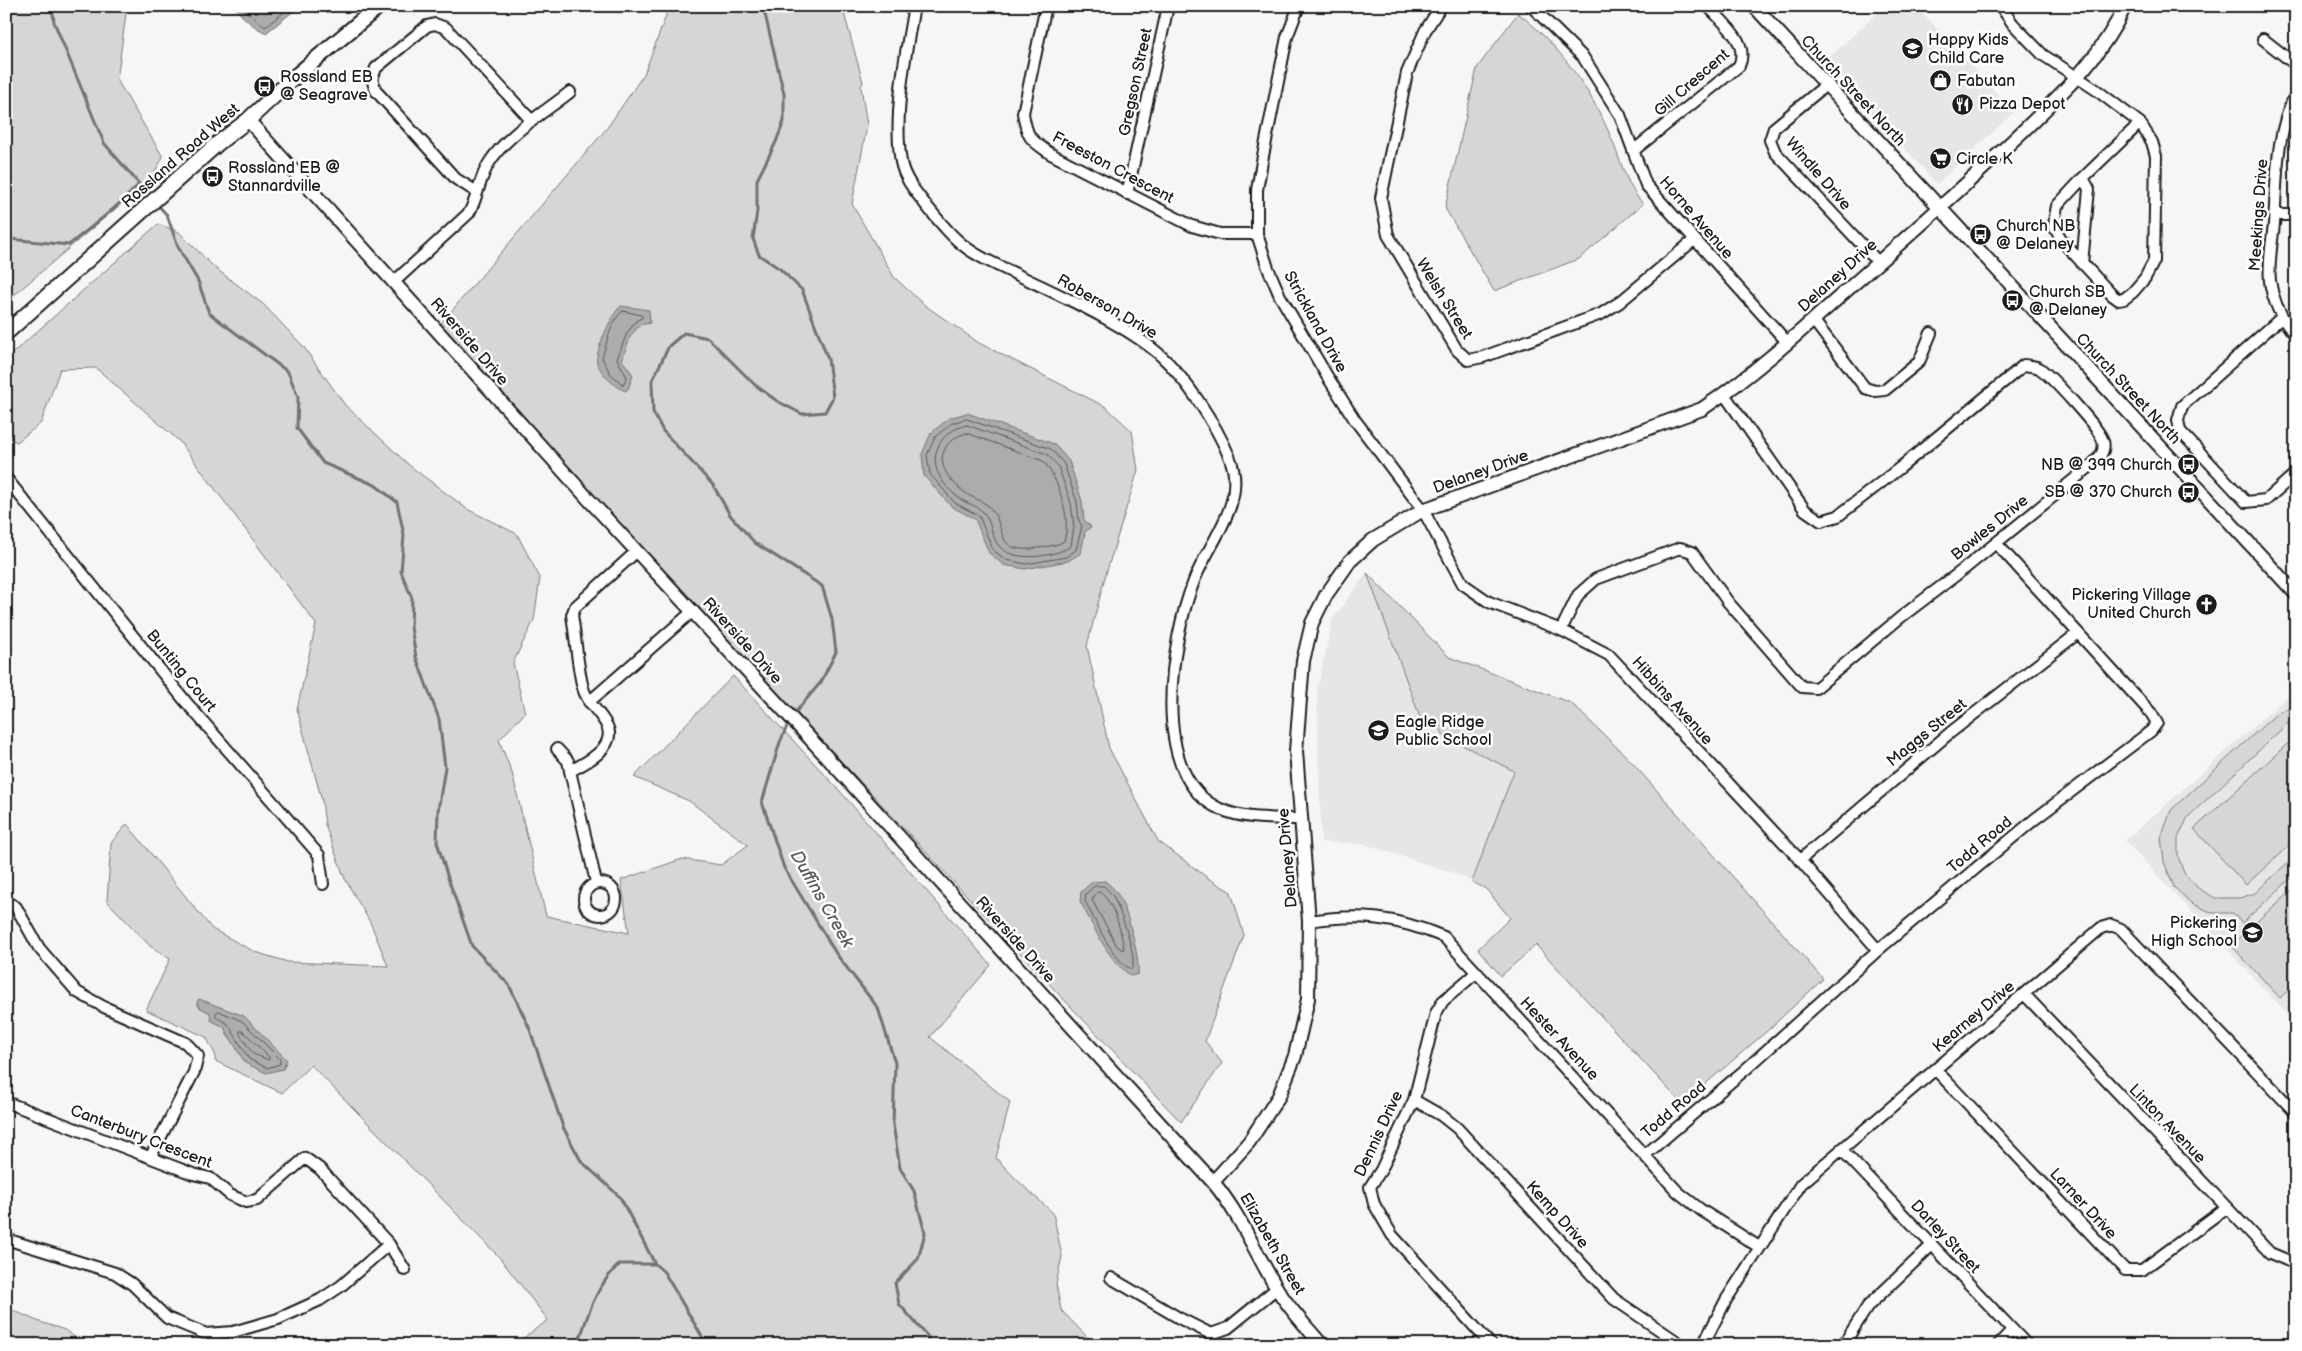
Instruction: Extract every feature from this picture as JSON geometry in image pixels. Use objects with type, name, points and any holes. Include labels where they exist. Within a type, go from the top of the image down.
[{"type":"main road","name":"Rossland Road West","points":[[6,333],[217,144],[248,120],[290,81],[379,6]]},
{"type":"street","name":"Roberson Drive","points":[[914,6],[904,72],[898,136],[902,165],[911,186],[958,242],[983,258],[1135,336],[1159,354],[1185,382],[1229,456],[1235,475],[1235,491],[1231,505],[1194,581],[1179,633],[1175,664],[1173,740],[1184,775],[1196,791],[1218,809],[1244,817],[1300,819]]},
{"type":"street","name":"Freeston Crescent","points":[[1046,6],[1023,113],[1025,128],[1031,140],[1051,154],[1192,226],[1220,234],[1257,234]]},
{"type":"street","name":"Gregson Street","points":[[1127,194],[1168,6]]},
{"type":"street","name":"Strickland Drive","points":[[1299,6],[1288,37],[1263,156],[1257,190],[1257,234],[1268,268],[1295,322],[1355,420],[1423,510]]},
{"type":"street","name":"Welsh Street","points":[[1441,6],[1421,38],[1407,73],[1381,198],[1388,235],[1457,350],[1468,360],[1483,357],[1601,314],[1620,302],[1694,240]]},
{"type":"street","name":"Horne Avenue","points":[[1531,6],[1583,57],[1620,115],[1646,185],[1787,342]]},
{"type":"street","name":"Gill Crescent","points":[[1633,151],[1739,66],[1743,57],[1740,42],[1708,6]]},
{"type":"street","name":"Church Street North","points":[[1754,6],[2296,594]]},
{"type":"street","points":[[2003,6],[2004,11],[2013,24],[2043,55],[2140,123],[2152,142],[2156,156],[2154,261],[2145,278],[2133,292],[2124,299],[2119,300],[2112,296],[2082,264],[2063,242],[2054,227],[2057,206],[2140,123]]},
{"type":"street","name":"Delaney Drive","points":[[1214,1182],[1249,1142],[1278,1096],[1295,1056],[1308,999],[1309,921],[1296,751],[1303,660],[1312,623],[1326,595],[1350,561],[1374,540],[1423,510],[1702,409],[1724,394],[1814,321],[1878,262],[1940,209],[2078,78],[2100,50],[2125,6]]},
{"type":"street","points":[[477,192],[456,179],[376,91],[372,79],[376,68],[427,26],[440,25],[446,28],[532,121]]},
{"type":"street","points":[[2262,38],[2296,65]]},
{"type":"street","name":"Windle Drive","points":[[1826,85],[1774,128],[1770,140],[1775,152],[1878,262]]},
{"type":"street","points":[[394,282],[469,213],[479,183],[489,162],[532,121],[570,92]]},
{"type":"street","name":"Meekings Drive","points":[[2296,93],[2282,128],[2276,165],[2270,280],[2275,304],[2281,318],[2296,336]]},
{"type":"street","name":"Riverside Drive","points":[[248,120],[584,495],[693,611],[735,660],[1214,1182]]},
{"type":"street","points":[[2082,264],[2089,189],[2083,178]]},
{"type":"street","points":[[2274,215],[2296,215]]},
{"type":"street","points":[[2281,318],[2182,406],[2178,420],[2180,431],[2246,502],[2266,500],[2296,473]]},
{"type":"street","points":[[1814,321],[1866,388],[1876,391],[1885,390],[1919,362],[1931,333]]},
{"type":"street","name":"Bowles Drive","points":[[1562,630],[1578,595],[1596,579],[1680,548],[1692,552],[1728,602],[1802,687],[1816,688],[1894,622],[1996,543],[2103,453],[2104,441],[2051,377],[2037,367],[2024,365],[1854,504],[1838,516],[1821,521],[1805,510],[1724,394]]},
{"type":"street","name":"Bunting Court","points":[[6,478],[186,702],[319,854],[323,884]]},
{"type":"street","name":"Hibbins Avenue","points":[[1423,510],[1463,584],[1474,594],[1511,612],[1562,630],[1594,646],[1615,661],[1800,860],[1878,950]]},
{"type":"street","name":"Todd Road","points":[[1645,1155],[1746,1069],[1878,950],[2034,819],[2151,731],[2157,722],[2151,713],[1996,543]]},
{"type":"street","points":[[570,771],[589,762],[608,740],[607,725],[589,702],[583,690],[572,615],[575,606],[637,550]]},
{"type":"street","points":[[589,702],[693,611]]},
{"type":"street","name":"Maggs Street","points":[[1800,860],[1951,732],[2078,633]]},
{"type":"street","points":[[557,748],[568,761],[596,882]]},
{"type":"street","points":[[6,901],[16,907],[39,948],[78,992],[104,1007],[186,1043],[198,1056],[194,1072],[151,1156]]},
{"type":"street","name":"Hester Avenue","points":[[1309,921],[1360,916],[1389,919],[1444,937],[1678,1192],[1701,1210],[1759,1247]]},
{"type":"street","name":"Kearney Drive","points":[[1703,1345],[1726,1300],[1801,1184],[2101,928],[2111,925],[2121,929],[2296,1113]]},
{"type":"street","name":"Dennis Drive","points":[[1477,972],[1443,1001],[1436,1013],[1414,1100],[1381,1170],[1370,1187],[1374,1204],[1392,1235],[1491,1345]]},
{"type":"street","name":"Linton Avenue","points":[[2024,994],[2270,1253],[2296,1264]]},
{"type":"street","name":"Larner Drive","points":[[1935,1069],[2125,1270],[2142,1270],[2226,1208]]},
{"type":"street","name":"Kemp Drive","points":[[1414,1100],[1442,1116],[1458,1128],[1614,1299],[1682,1345]]},
{"type":"street","name":"Canterbury Crescent","points":[[6,1102],[210,1178],[230,1196],[246,1202],[257,1200],[305,1158],[320,1169],[389,1244],[405,1270]]},
{"type":"street","name":"Darley Street","points":[[1841,1149],[2027,1345]]},
{"type":"street","name":"Elizabeth Street","points":[[1214,1182],[1242,1223],[1277,1288],[1292,1311],[1322,1345]]},
{"type":"street","points":[[6,1239],[115,1273],[132,1284],[167,1318],[206,1334],[233,1332],[278,1318],[320,1300],[341,1286],[389,1244]]},
{"type":"street","points":[[1843,1345],[1868,1306],[1932,1245]]},
{"type":"street","points":[[1111,1278],[1179,1318],[1211,1334],[1228,1328],[1277,1288]]},
{"type":"street","points":[[1998,1345],[2012,1330]]},
{"type":"shaded area","points":[[6,6],[127,6],[117,80],[163,157],[152,177],[6,302]]},
{"type":"shaded area","points":[[665,6],[842,6],[863,82],[861,86],[867,126],[852,204],[894,277],[923,304],[979,343],[1106,407],[1132,431],[1138,470],[1105,577],[1087,646],[1109,748],[1158,841],[1208,878],[1231,892],[1244,935],[1205,1041],[1222,1063],[1181,1122],[1051,986],[437,328],[607,128],[644,74],[666,16]]},
{"type":"shaded area","points":[[1885,6],[1916,6],[2014,112],[1937,184],[1825,61]]},
{"type":"shaded area","points":[[1518,13],[1533,25],[1559,53],[1583,84],[1602,118],[1632,188],[1643,204],[1579,259],[1494,291],[1445,208],[1477,68]]},
{"type":"shaded area","points":[[158,224],[179,232],[215,268],[263,304],[303,346],[345,405],[410,466],[467,509],[517,534],[540,578],[534,620],[513,663],[525,713],[499,740],[512,773],[546,916],[629,933],[621,880],[682,859],[721,865],[748,845],[689,801],[634,777],[733,676],[839,790],[991,965],[930,1037],[1010,1102],[996,1158],[1053,1213],[1062,1256],[1056,1284],[1061,1310],[1095,1345],[514,1345],[548,1320],[499,1257],[311,1065],[282,1093],[215,1061],[215,1054],[206,1037],[146,1010],[170,959],[150,946],[107,901],[111,843],[127,824],[212,929],[255,952],[288,962],[388,966],[370,922],[345,879],[325,825],[322,801],[297,709],[316,624],[180,442],[96,368],[60,369],[41,423],[17,442],[6,437],[6,359]],"holes":[[[211,1013],[244,1017],[287,1060],[229,1038],[224,1027],[211,1020]]]},
{"type":"shaded area","name":"Eagle Ridge Public School","points":[[1367,573],[1421,720],[1439,726],[1444,736],[1514,771],[1472,882],[1454,873],[1364,844],[1321,842],[1317,690],[1333,618]]},
{"type":"shaded area","points":[[1367,573],[1449,657],[1571,703],[1630,760],[1823,979],[1767,1031],[1682,1104],[1536,945],[1501,976],[1478,949],[1510,918],[1486,889],[1472,882],[1514,771],[1444,736],[1439,725],[1421,720]]},
{"type":"shaded area","name":"Pickering High School","points":[[2296,689],[2296,1023],[2125,841]]},
{"type":"shaded area","points":[[2296,705],[2296,722],[2287,724],[2188,817],[2178,838],[2178,856],[2184,873],[2198,888],[2215,898],[2240,898],[2255,893],[2296,855],[2296,874],[2242,923],[2233,913],[2213,913],[2192,904],[2174,887],[2164,862],[2161,838],[2171,810],[2277,713]]},
{"type":"shaded area","points":[[2296,736],[2296,839],[2246,885],[2194,829]]},
{"type":"shaded area","points":[[2296,886],[2296,983],[2280,998],[2231,945]]},
{"type":"shaded area","points":[[6,1307],[37,1321],[65,1330],[86,1345],[6,1345]]},
{"type":"water","points":[[234,6],[300,6],[266,33],[248,22]]},
{"type":"water","points":[[621,306],[649,310],[650,323],[640,325],[631,335],[622,360],[633,375],[628,389],[625,391],[609,380],[597,363],[598,351],[604,333]]},
{"type":"water","points":[[967,413],[1054,444],[1069,461],[1082,501],[1084,520],[1091,527],[1085,532],[1081,553],[1068,561],[1025,569],[1004,565],[989,553],[975,519],[952,507],[924,476],[922,454],[931,433],[949,418]]},
{"type":"water","points":[[1105,881],[1116,892],[1124,908],[1135,944],[1138,974],[1131,976],[1114,960],[1101,942],[1080,901],[1081,892],[1092,882]]},
{"type":"water","points":[[199,999],[244,1016],[287,1060],[283,1069],[266,1073],[245,1063],[224,1027],[211,1020],[210,1013],[199,1007],[197,1002]]},
{"type":"waterway","points":[[52,6],[54,22],[104,143],[151,198]]},
{"type":"waterway","name":"Duffins Creek","points":[[763,6],[784,94],[784,121],[757,180],[757,211],[753,239],[759,255],[780,269],[802,290],[828,359],[833,397],[825,412],[802,414],[777,401],[755,385],[708,338],[684,333],[669,346],[652,381],[653,412],[663,431],[713,485],[730,515],[755,543],[822,586],[832,619],[836,652],[821,682],[793,715]]},
{"type":"waterway","points":[[6,237],[69,245],[114,208],[139,184]]},
{"type":"waterway","points":[[156,203],[167,215],[178,247],[198,281],[209,313],[288,372],[298,397],[297,428],[323,463],[375,485],[397,502],[404,535],[401,572],[412,598],[411,627],[416,657],[439,719],[445,767],[438,811],[437,842],[472,946],[509,985],[529,1027],[563,1127],[581,1161],[620,1197],[655,1264],[664,1272],[707,1345]]},
{"type":"waterway","name":"Duffins Creek","points":[[789,722],[780,742],[762,802],[784,868],[837,955],[878,1008],[895,1063],[893,1124],[900,1168],[914,1191],[925,1233],[918,1259],[895,1283],[899,1304],[928,1337],[928,1345]]},
{"type":"waterway","points":[[578,1345],[599,1290],[612,1272],[620,1264],[655,1264]]},
{"type":"place","name":"Happy Kids Child Care","points":[[1912,49]]},
{"type":"place","name":"Fabutan","points":[[1941,81]]},
{"type":"place","name":"Rossland EB @ Seagrave","points":[[264,86]]},
{"type":"place","name":"Pizza Depot","points":[[1963,104]]},
{"type":"place","name":"Circle K","points":[[1940,159]]},
{"type":"place","name":"Rossland EB @ Stannardville","points":[[212,177]]},
{"type":"place","name":"Church NB @ Delaney","points":[[1980,235]]},
{"type":"place","name":"Church SB @ Delaney","points":[[2013,301]]},
{"type":"place","name":"NB @ 399 Church","points":[[2188,465]]},
{"type":"place","name":"SB @ 370 Church","points":[[2188,492]]},
{"type":"place","name":"Pickering Village United Church","points":[[2207,604]]},
{"type":"place","name":"Eagle Ridge Public School","points":[[1379,731]]},
{"type":"place","name":"Pickering High School","points":[[2253,932]]}]
